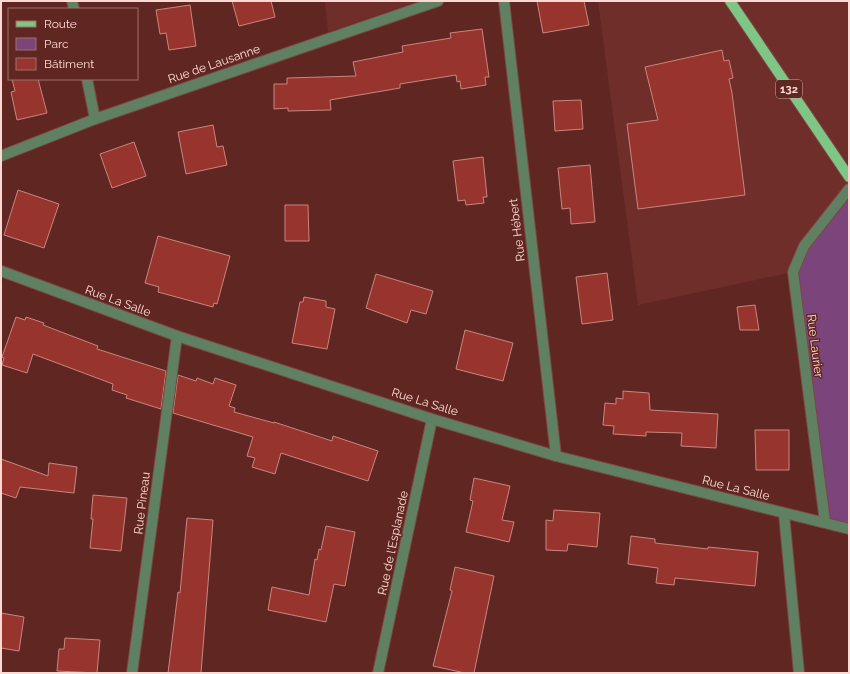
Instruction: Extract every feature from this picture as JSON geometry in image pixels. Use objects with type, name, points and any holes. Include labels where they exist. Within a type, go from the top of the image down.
[{"type":"main road","name":"132","points":[[730,1],[849,177]]},
{"type":"street","name":"Rue de Lausanne","points":[[1,156],[95,119],[438,1]]},
{"type":"street","name":"Rue Hébert","points":[[504,1],[556,456]]},
{"type":"street","points":[[87,80],[95,119]]},
{"type":"street","name":"Rue Laurier","points":[[825,522],[793,272],[804,246],[849,189]]},
{"type":"street","name":"Rue La Salle","points":[[1,271],[177,336],[432,419],[556,456],[849,529]]},
{"type":"street","name":"Rue Pineau","points":[[132,673],[177,336]]},
{"type":"street","name":"Rue de l'Esplanade","points":[[378,673],[432,419]]},
{"type":"street","points":[[784,514],[799,673]]},
{"type":"shaded area","points":[[325,1],[418,1],[328,32]]},
{"type":"shaded area","points":[[598,1],[849,1],[849,189],[793,272],[638,305]]},
{"type":"green space","points":[[849,189],[849,529],[825,522],[793,272],[804,246]]},
{"type":"building","points":[[232,1],[271,1],[275,17],[239,26]]},
{"type":"building","points":[[537,1],[584,1],[589,25],[543,33]]},
{"type":"building","points":[[190,5],[196,46],[169,50],[166,33],[160,34],[156,10]]},
{"type":"building","points":[[482,29],[489,77],[485,77],[486,85],[461,89],[460,81],[457,82],[456,75],[400,84],[400,88],[330,100],[331,110],[288,111],[288,108],[274,109],[274,84],[287,84],[287,78],[356,76],[353,62],[403,52],[402,46],[451,38],[450,33]]},
{"type":"building","points":[[722,50],[724,61],[729,60],[733,78],[729,79],[745,195],[638,209],[627,124],[658,120],[645,67]]},
{"type":"building","points":[[12,80],[38,80],[47,113],[17,120],[11,92],[15,91]]},
{"type":"building","points":[[581,100],[583,129],[555,131],[553,101]]},
{"type":"building","points":[[213,125],[217,147],[223,146],[227,165],[186,174],[178,132]]},
{"type":"building","points":[[134,142],[146,176],[112,188],[100,154]]},
{"type":"building","points":[[483,157],[487,197],[483,197],[484,203],[466,205],[465,200],[458,201],[453,161]]},
{"type":"building","points":[[590,165],[595,222],[571,224],[570,208],[562,209],[558,168]]},
{"type":"building","points":[[18,190],[59,204],[44,248],[4,235]]},
{"type":"building","points":[[285,205],[308,205],[309,241],[285,241]]},
{"type":"building","points":[[158,236],[230,256],[217,304],[214,303],[213,307],[158,292],[159,287],[145,283]]},
{"type":"building","points":[[607,273],[613,320],[582,324],[576,277]]},
{"type":"building","points":[[376,274],[433,291],[426,314],[411,310],[407,323],[366,308]]},
{"type":"building","points":[[304,297],[326,301],[326,307],[335,309],[327,349],[292,343],[300,302],[303,302]]},
{"type":"building","points":[[755,305],[759,330],[740,330],[737,307]]},
{"type":"building","points":[[16,317],[25,320],[26,317],[44,323],[43,325],[98,346],[97,349],[166,371],[161,409],[126,398],[127,395],[112,390],[113,384],[33,354],[27,373],[2,365],[4,358],[2,357]]},
{"type":"building","points":[[465,330],[513,343],[503,381],[456,369]]},
{"type":"building","points":[[178,375],[196,381],[197,378],[213,384],[215,378],[236,385],[229,406],[235,408],[234,412],[274,422],[332,441],[333,436],[378,451],[368,481],[281,453],[275,474],[252,467],[255,458],[247,456],[253,437],[173,413]]},
{"type":"building","points":[[623,391],[649,393],[650,410],[718,414],[716,448],[681,446],[682,433],[646,432],[646,436],[613,434],[614,426],[603,425],[605,403],[616,404],[616,398],[623,399]]},
{"type":"building","points":[[755,430],[789,430],[789,470],[756,470]]},
{"type":"building","points":[[1,459],[48,476],[49,463],[77,467],[74,493],[20,487],[16,498],[1,493]]},
{"type":"building","points":[[474,478],[510,486],[502,520],[514,522],[509,542],[466,532],[473,501],[470,500]]},
{"type":"building","points":[[93,495],[127,498],[121,551],[90,548],[93,519],[91,519]]},
{"type":"building","points":[[554,510],[600,513],[597,547],[568,544],[567,551],[546,550],[546,520],[553,521]]},
{"type":"building","points":[[187,518],[213,520],[201,673],[168,673],[178,592],[180,593]]},
{"type":"building","points":[[326,526],[355,532],[345,586],[334,584],[326,622],[268,610],[272,587],[309,595],[315,559],[317,560],[319,549],[321,550]]},
{"type":"building","points":[[631,536],[655,539],[655,543],[708,549],[708,547],[758,552],[755,586],[675,578],[674,585],[656,583],[658,568],[628,564]]},
{"type":"building","points":[[455,567],[494,576],[474,673],[465,673],[433,666],[452,591],[450,590]]},
{"type":"building","points":[[1,613],[24,617],[19,651],[1,648]]},
{"type":"building","points":[[65,638],[100,640],[97,673],[57,671],[59,649],[64,649]]}]
